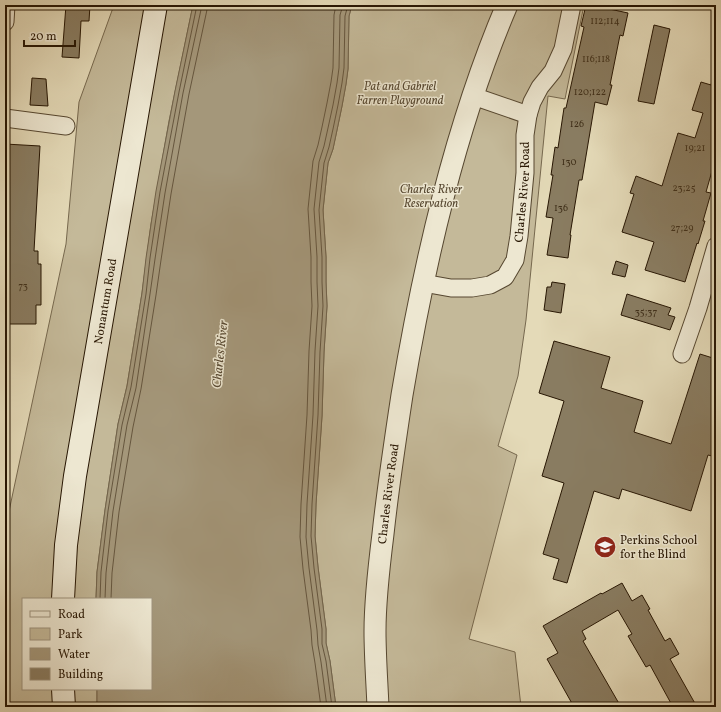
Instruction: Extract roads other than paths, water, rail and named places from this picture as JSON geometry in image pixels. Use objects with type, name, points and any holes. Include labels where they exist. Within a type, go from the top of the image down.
[{"type":"main road","name":"Nonantum Road","points":[[63,598],[66,545],[75,476],[156,5]]},
{"type":"main road","points":[[63,690],[64,707]]},
{"type":"street","points":[[5,22],[6,5]]},
{"type":"street","name":"Charles River Road","points":[[378,707],[375,630],[376,597],[388,491],[408,363],[424,283],[453,161],[494,35],[507,5]]},
{"type":"street","name":"Charles River Road","points":[[424,283],[451,288],[490,286],[505,277],[515,260],[519,236],[524,173],[525,135],[528,115],[532,102],[540,87],[553,71],[562,50],[572,5]]},
{"type":"street","points":[[473,96],[528,115]]},
{"type":"street","points":[[5,118],[66,126]]},
{"type":"street","points":[[682,354],[698,308],[716,246]]},
{"type":"water","name":"Charles River","points":[[193,5],[352,5],[349,16],[348,69],[346,84],[333,149],[328,163],[323,210],[327,306],[315,536],[326,629],[326,643],[336,707],[97,707],[97,690],[152,690],[152,598],[96,598],[97,572],[118,424],[127,386],[156,191]]},
{"type":"place","name":"Perkins School for the Blind","points":[[605,547]]},
{"type":"park label","name":"Pat and Gabriel Farren Playground","points":[[400,93]]},
{"type":"park label","name":"Charles River Reservation","points":[[431,196]]}]
